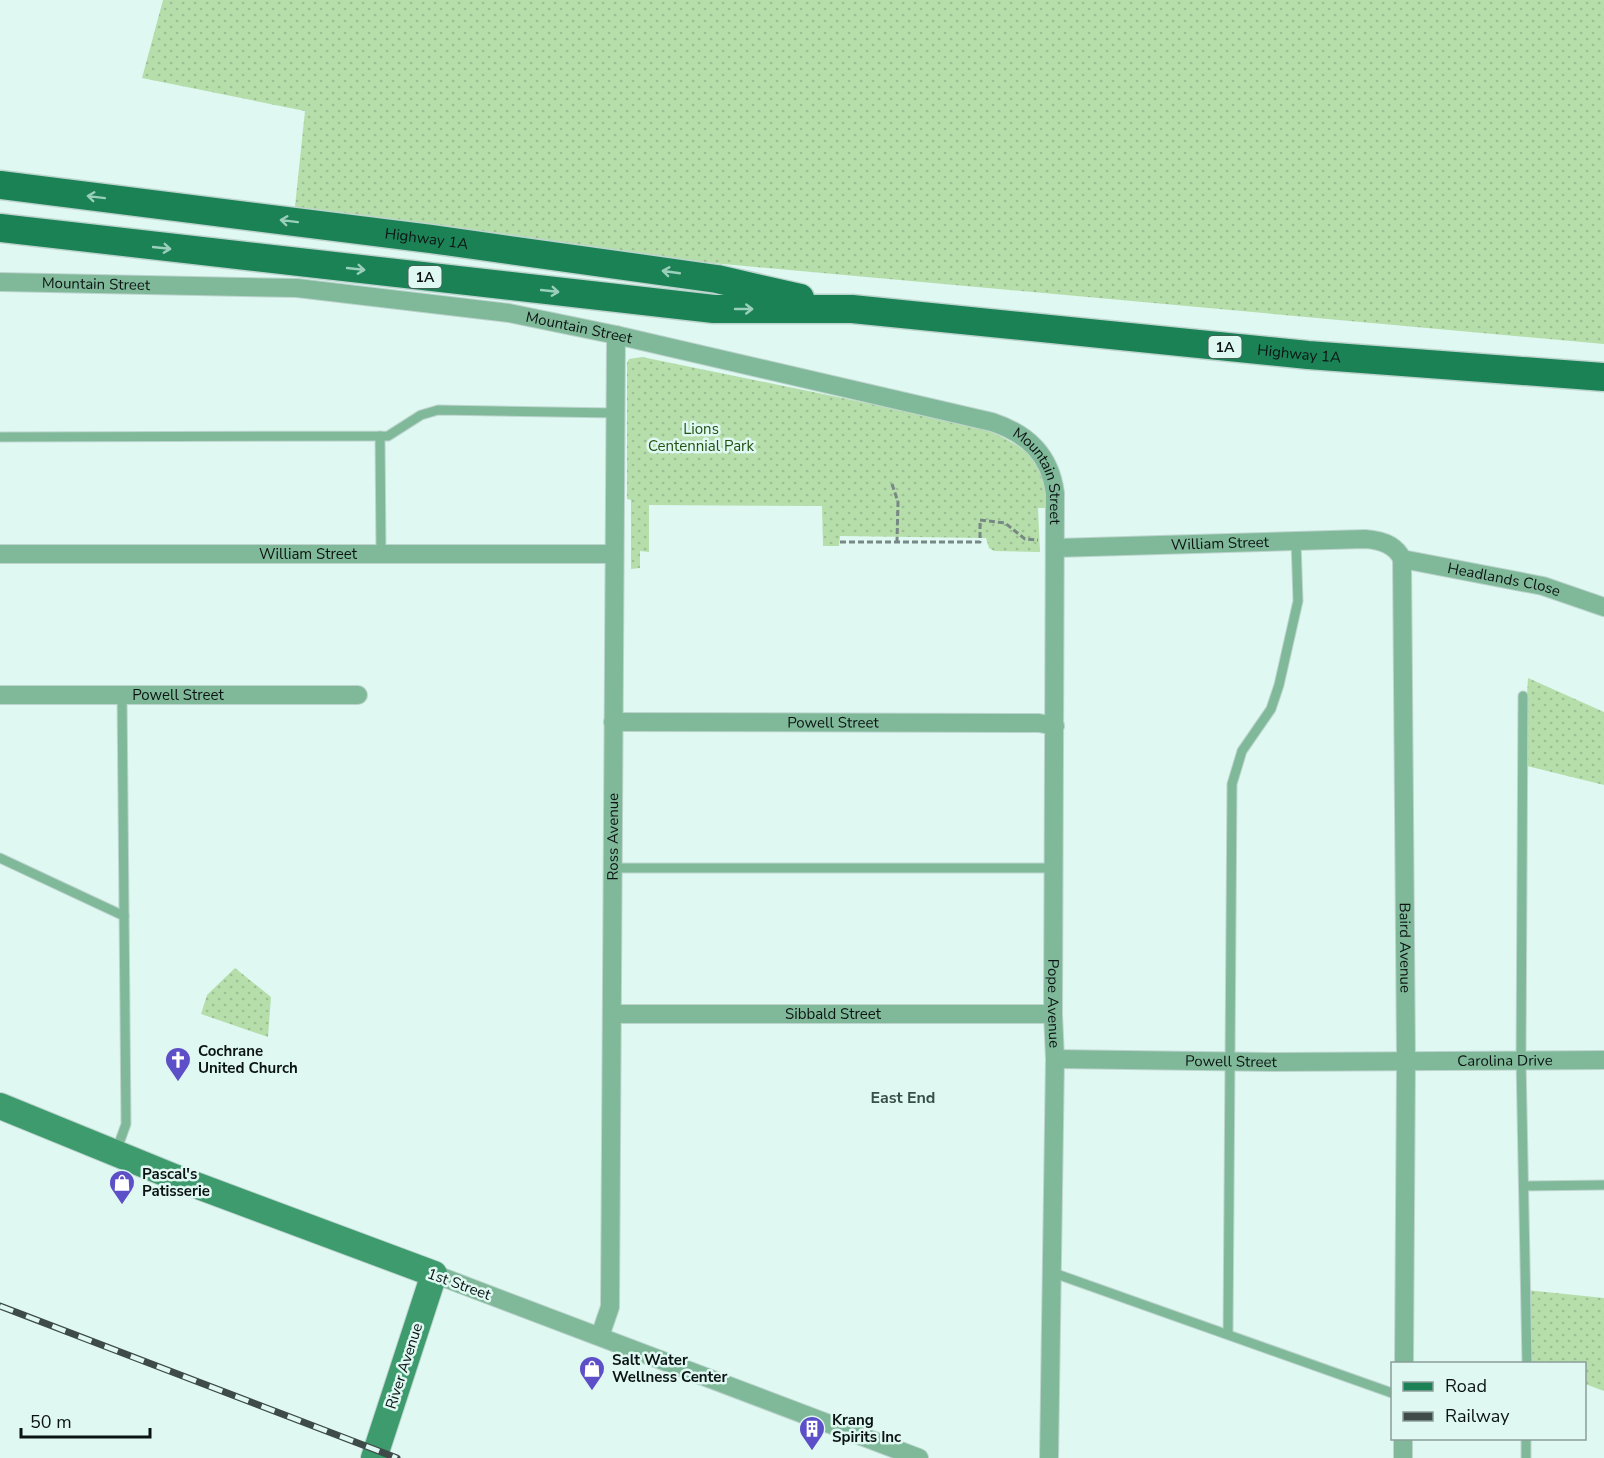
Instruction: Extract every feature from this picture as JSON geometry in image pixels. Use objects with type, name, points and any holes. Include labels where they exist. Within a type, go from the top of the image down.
[{"type":"main road","name":"Highway 1A","points":[[0,185],[442,240],[717,279],[852,309]]},
{"type":"main road","name":"Highway 1A","points":[[0,228],[714,309],[852,309],[1308,355],[1603,377]]},
{"type":"main road","points":[[0,240],[128,244]]},
{"type":"street","name":"Mountain Street","points":[[0,282],[297,288],[509,313],[616,335],[992,422],[1012,429],[1035,445],[1052,473],[1055,493],[1048,544]]},
{"type":"street","name":"Ross Avenue","points":[[600,1336],[610,1307],[616,335]]},
{"type":"street","name":"William Street","points":[[1048,544],[1365,539],[1382,542],[1396,549],[1402,559]]},
{"type":"street","name":"Pope Avenue","points":[[1048,544],[1055,726],[1053,868],[1055,1059],[1049,1458]]},
{"type":"street","name":"William Street","points":[[0,554],[615,554]]},
{"type":"street","name":"Headlands Close","points":[[1402,559],[1544,586],[1604,607]]},
{"type":"street","name":"Baird Avenue","points":[[1402,559],[1406,1061],[1404,1362]]},
{"type":"street","name":"Powell Street","points":[[0,695],[358,695]]},
{"type":"street","name":"Powell Street","points":[[613,722],[1039,723],[1055,726]]},
{"type":"street","name":"Sibbald Street","points":[[613,1014],[1053,1014]]},
{"type":"street","name":"Powell Street","points":[[1055,1059],[1406,1061]]},
{"type":"street","name":"Carolina Drive","points":[[1406,1061],[1604,1060]]},
{"type":"street","name":"1st Street","points":[[0,1106],[115,1154],[919,1458]]},
{"type":"street","name":"River Avenue","points":[[374,1458],[434,1274]]},
{"type":"street","points":[[1403,1440],[1403,1458]]},
{"type":"lane","points":[[0,437],[388,436],[421,415],[438,410],[615,413]]},
{"type":"lane","points":[[380,436],[381,554]]},
{"type":"lane","points":[[1228,1334],[1232,784],[1242,751],[1270,709],[1279,685],[1298,601],[1296,541]]},
{"type":"lane","points":[[115,1154],[126,1124],[122,694]]},
{"type":"lane","points":[[1523,696],[1521,1060],[1527,1362]]},
{"type":"lane","points":[[0,858],[124,916]]},
{"type":"lane","points":[[612,868],[1053,868]]},
{"type":"lane","points":[[1525,1186],[1604,1185]]},
{"type":"lane","points":[[1051,1272],[1391,1392]]},
{"type":"lane","points":[[1526,1440],[1526,1458]]},
{"type":"path","points":[[892,484],[898,502],[897,542]]},
{"type":"path","points":[[840,542],[980,542],[980,520],[1005,523],[1025,539],[1048,544]]},
{"type":"green space","points":[[163,0],[1604,0],[1604,344],[635,256],[294,216],[305,111],[142,78]]},
{"type":"green space","name":"Lions Centennial Park","points":[[642,357],[974,425],[994,433],[1026,452],[1041,469],[1045,486],[1046,508],[1038,508],[1040,552],[994,551],[989,548],[986,538],[840,536],[839,546],[823,546],[822,506],[649,505],[649,552],[640,551],[640,568],[631,569],[631,500],[627,499],[627,363],[629,359]]},
{"type":"green space","points":[[1528,678],[1604,712],[1604,785],[1523,765]]},
{"type":"green space","points":[[235,968],[271,997],[268,1037],[201,1014],[207,995]]},
{"type":"green space","points":[[1526,1290],[1604,1298],[1604,1391],[1586,1384],[1586,1362],[1527,1362]]},
{"type":"railway","points":[[0,1306],[397,1458]]},
{"type":"place","name":"Cochrane United Church","points":[[178,1083]]},
{"type":"place","name":"Pascal's Patisserie","points":[[122,1206]]},
{"type":"place","name":"Salt Water Wellness Center","points":[[592,1392]]},
{"type":"place","name":"Krang Spirits Inc","points":[[812,1452]]},
{"type":"district","name":"East End","points":[[903,1098]]}]
